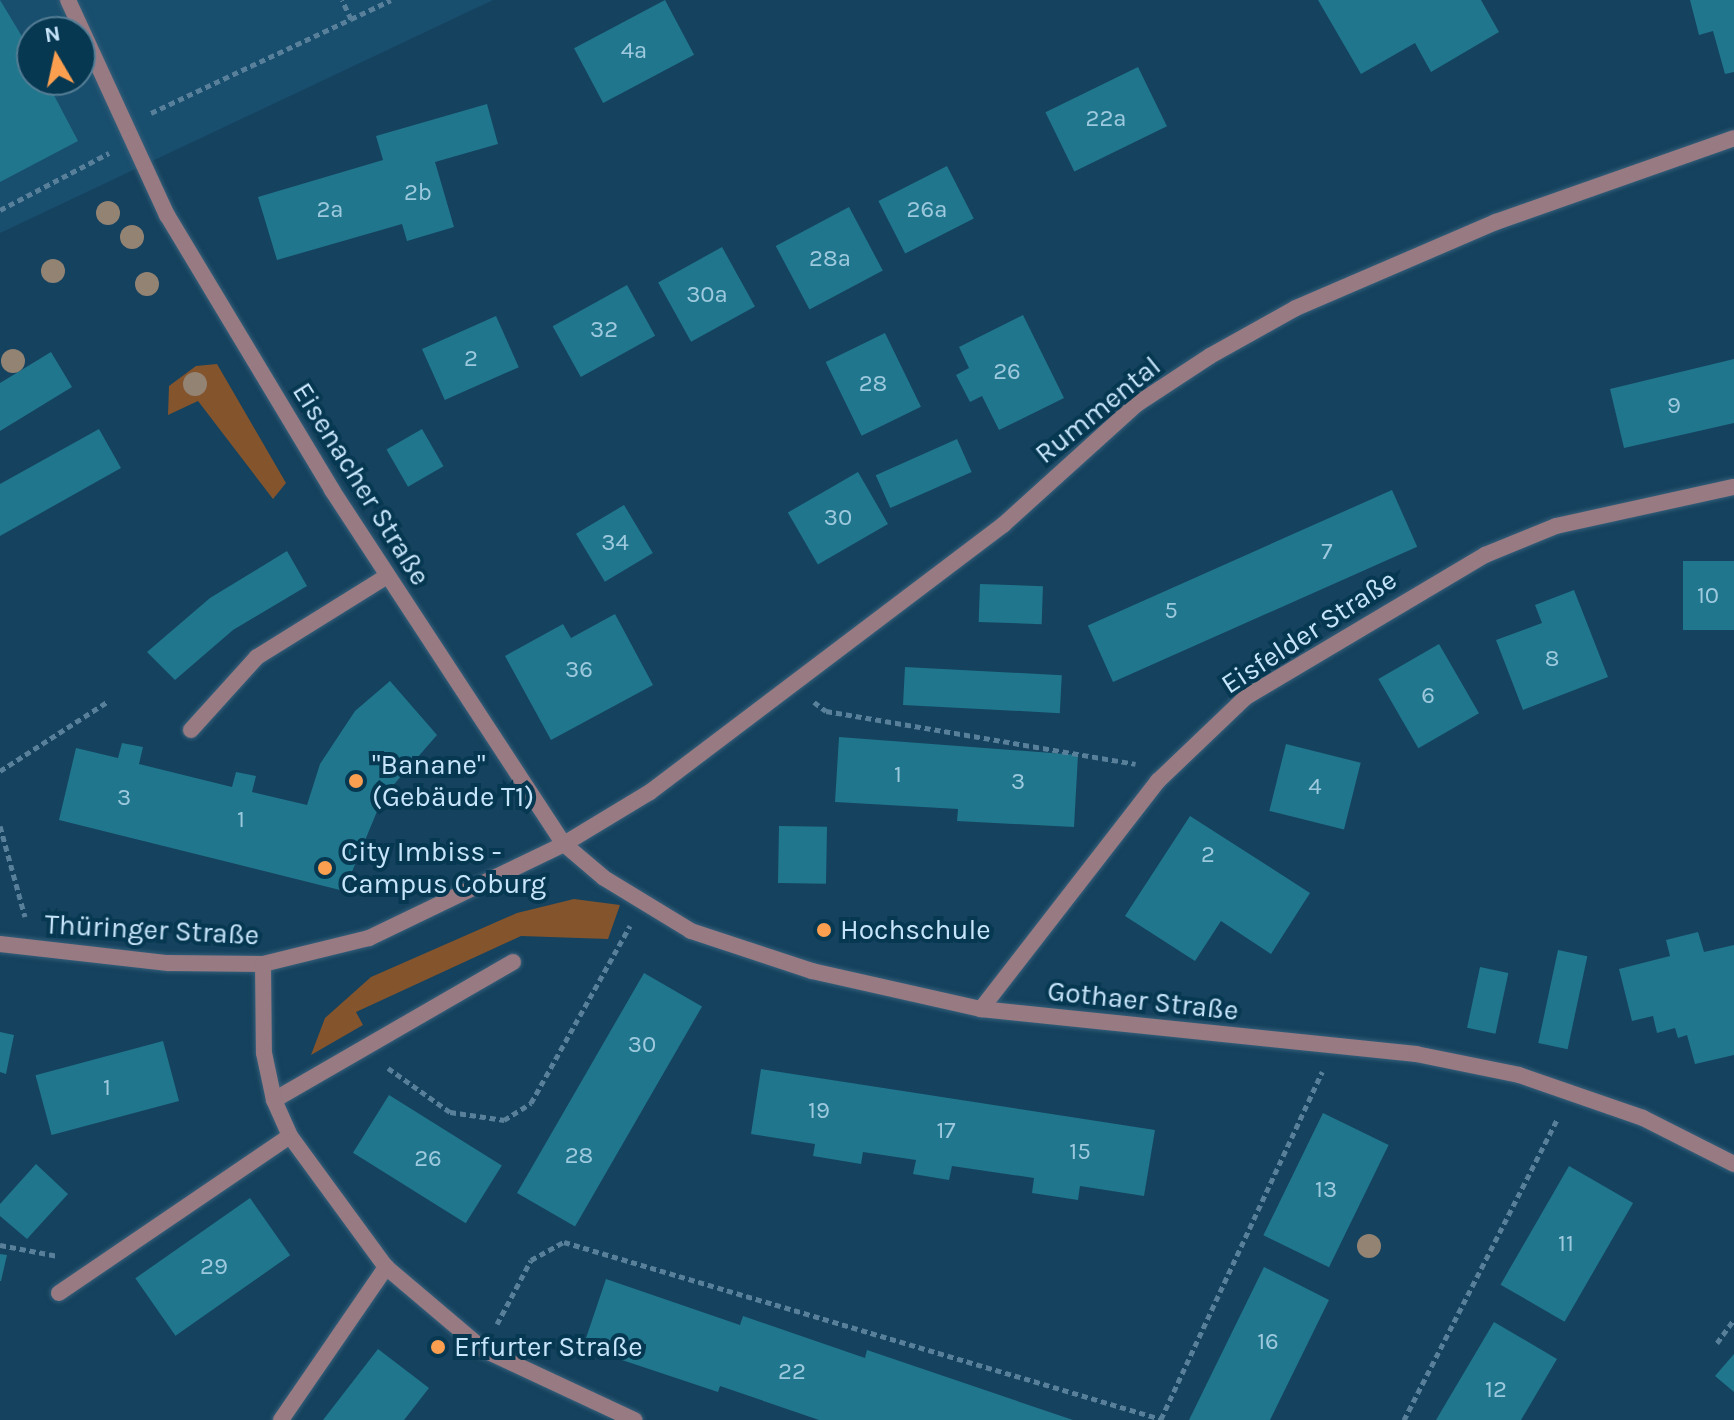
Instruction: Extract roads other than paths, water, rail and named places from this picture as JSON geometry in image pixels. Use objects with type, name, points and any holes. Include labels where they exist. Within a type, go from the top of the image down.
[{"type":"street","name":"Eisenacher Straße","points":[[68,0],[129,142],[387,576],[564,844]]},
{"type":"street","name":"Rummental","points":[[564,844],[650,792],[1003,525],[1137,404],[1210,356],[1296,308],[1496,222],[1734,138]]},
{"type":"street","name":"Eisfelder Straße","points":[[981,1009],[1158,781],[1246,697],[1485,555],[1556,526],[1734,487]]},
{"type":"street","points":[[191,730],[257,657],[387,576]]},
{"type":"street","name":"Gothaer Straße","points":[[564,844],[642,904],[691,931],[812,971],[981,1009],[1416,1054],[1569,1091],[1734,1164]]},
{"type":"street","name":"Thüringer Straße","points":[[0,944],[30,949],[263,964],[369,938],[564,844]]},
{"type":"street","points":[[274,1100],[358,1046],[513,962]]},
{"type":"street","points":[[263,964],[264,1053],[274,1100],[290,1136],[386,1267],[484,1350],[634,1420]]},
{"type":"street","points":[[59,1293],[290,1136]]},
{"type":"street","points":[[281,1420],[386,1267]]},
{"type":"place","name":"\"Banane\" (Gebäude T1)","points":[[356,781]]},
{"type":"place","name":"City Imbiss - Campus Coburg","points":[[325,868]]},
{"type":"place","name":"Hochschule","points":[[824,930]]},
{"type":"place","name":"Erfurter Straße","points":[[438,1347]]}]
